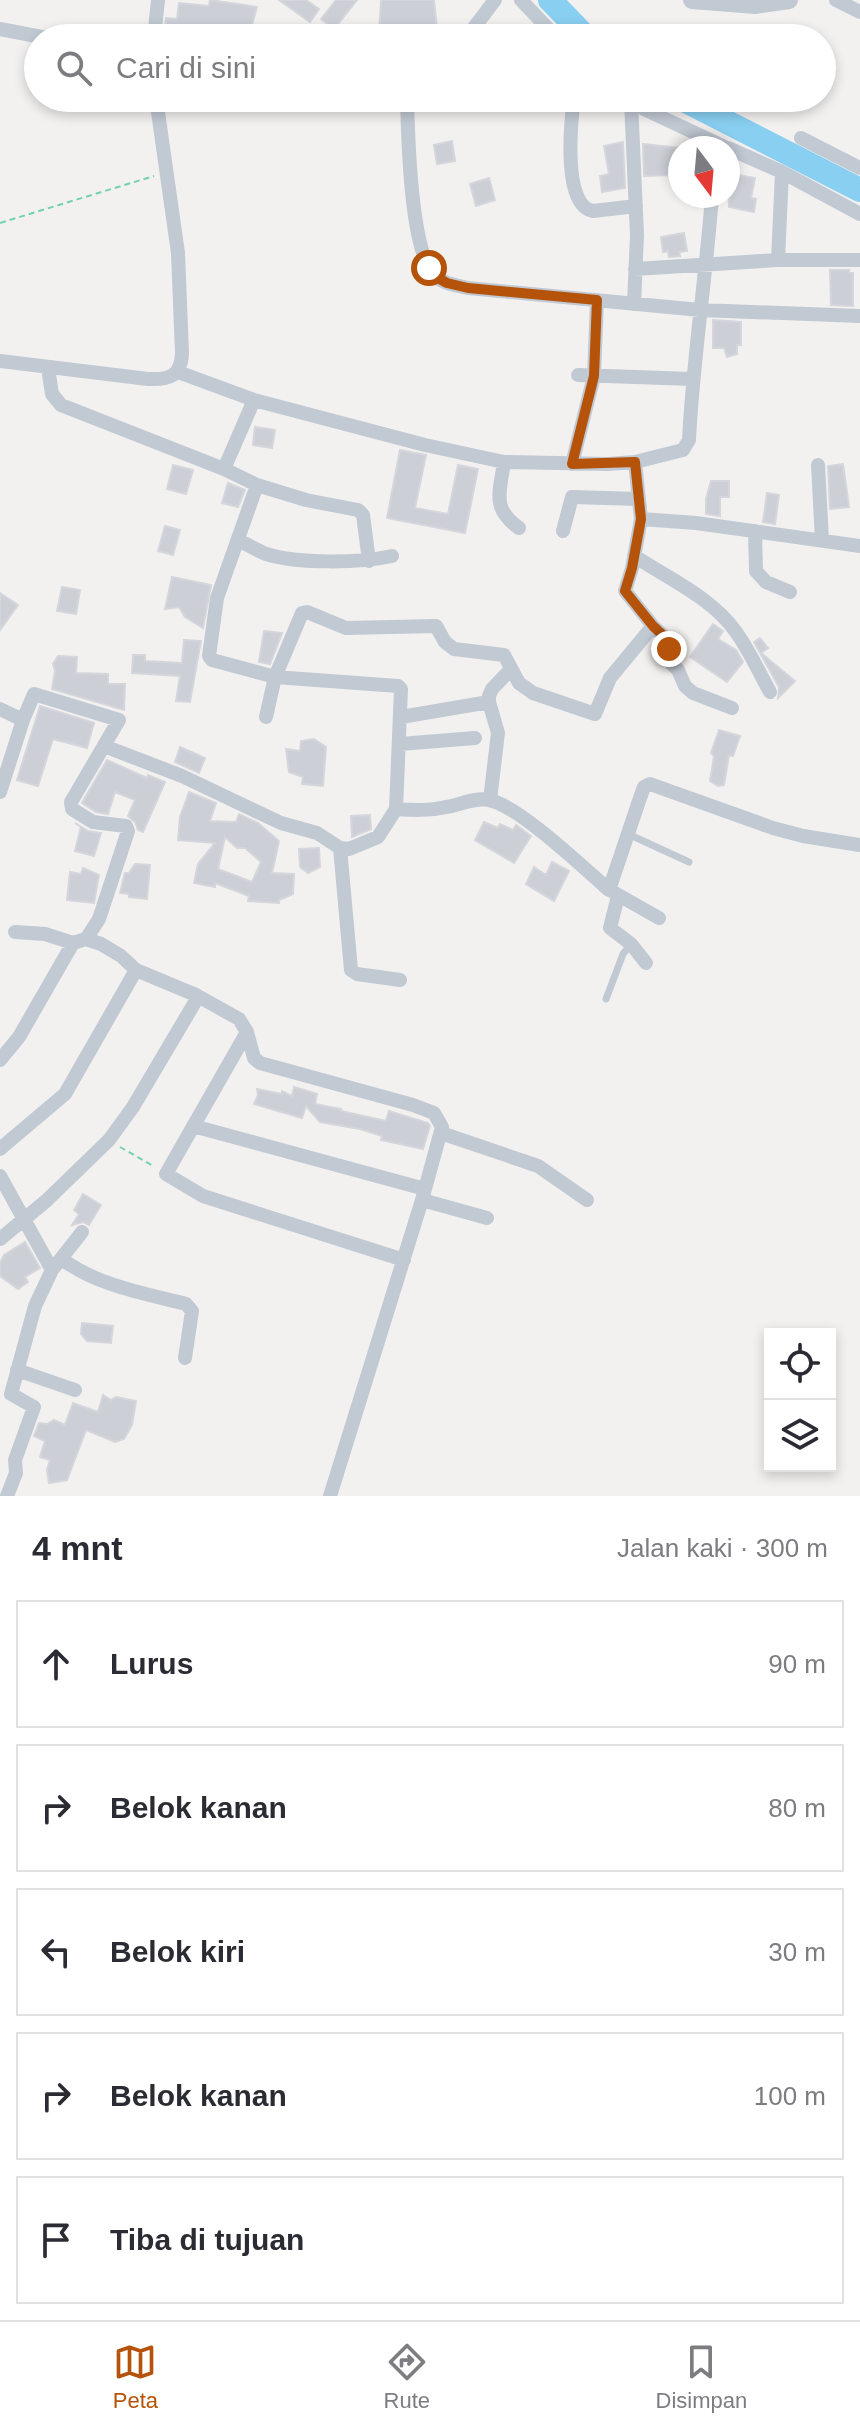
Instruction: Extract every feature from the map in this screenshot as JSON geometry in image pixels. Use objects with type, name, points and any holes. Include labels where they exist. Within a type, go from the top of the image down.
[{"type":"street","points":[[155,24],[158,0]]},
{"type":"street","points":[[477,24],[495,0]]},
{"type":"street","points":[[521,0],[544,24]]},
{"type":"street","points":[[692,0],[755,5],[789,0]]},
{"type":"street","points":[[836,0],[860,12]]},
{"type":"street","points":[[0,29],[24,34]]},
{"type":"street","points":[[158,112],[178,253],[182,353],[178,372]]},
{"type":"street","points":[[408,112],[415,214],[425,258],[436,277],[468,288],[634,304],[700,310],[860,316]]},
{"type":"street","points":[[573,112],[570,165],[581,205],[587,211],[636,206]]},
{"type":"street","points":[[630,112],[636,206],[634,304]]},
{"type":"street","points":[[654,112],[701,136]]},
{"type":"street","points":[[801,138],[860,168]]},
{"type":"street","points":[[740,154],[782,172],[860,214]]},
{"type":"street","points":[[778,260],[782,172]]},
{"type":"street","points":[[0,361],[148,379],[159,379],[178,372],[254,400],[504,462],[635,462],[685,448],[689,440],[692,379],[711,208]]},
{"type":"street","points":[[635,269],[778,260],[860,260]]},
{"type":"street","points":[[572,464],[594,376],[597,300]]},
{"type":"street","points":[[48,368],[52,394],[61,405],[257,485],[361,512],[369,561]]},
{"type":"street","points":[[578,375],[692,379]]},
{"type":"street","points":[[224,469],[254,400]]},
{"type":"street","points":[[504,462],[498,505],[503,516],[519,528]]},
{"type":"street","points":[[635,462],[641,519],[625,591],[668,640],[671,663],[685,686],[693,693],[732,708]]},
{"type":"street","points":[[818,465],[822,540]]},
{"type":"street","points":[[104,746],[182,776],[281,823],[317,833],[340,848],[349,849],[378,837],[396,809],[400,686],[275,677],[212,660],[209,656],[217,598],[257,485]]},
{"type":"street","points":[[563,531],[572,497],[639,499]]},
{"type":"street","points":[[641,519],[696,523],[860,546]]},
{"type":"street","points":[[755,531],[756,571],[766,582],[790,592]]},
{"type":"street","points":[[238,540],[268,554],[311,560],[369,561],[392,556]]},
{"type":"street","points":[[633,561],[689,591],[726,621],[770,692]]},
{"type":"street","points":[[266,717],[275,677],[304,612],[346,628],[436,626],[448,646],[504,655],[519,683],[533,693],[594,715],[610,678],[653,626]]},
{"type":"street","points":[[490,800],[498,733],[489,702],[492,689],[511,669]]},
{"type":"street","points":[[0,792],[34,694],[116,717],[119,723],[71,806],[93,822],[128,828],[127,837],[88,933],[19,1037],[0,1060]]},
{"type":"street","points":[[401,717],[489,702]]},
{"type":"street","points":[[0,709],[23,720]]},
{"type":"street","points":[[400,744],[475,738]]},
{"type":"street","points":[[646,963],[631,944],[610,928],[614,893],[628,834],[644,787],[650,784],[773,828],[860,845]]},
{"type":"street","points":[[396,809],[433,809],[490,800],[545,835],[614,893],[659,918]]},
{"type":"street","points":[[340,848],[351,970],[357,974],[400,980]]},
{"type":"street","points":[[15,932],[88,933],[136,970],[239,1019],[247,1032],[254,1058],[260,1063],[434,1113],[441,1121],[441,1133],[424,1194],[330,1496]]},
{"type":"street","points":[[0,1149],[65,1094],[136,970]]},
{"type":"street","points":[[0,1239],[109,1140],[133,1107],[198,997]]},
{"type":"street","points":[[247,1032],[166,1174],[203,1196],[404,1260]]},
{"type":"street","points":[[193,1126],[424,1194],[487,1218]]},
{"type":"street","points":[[441,1133],[538,1166],[587,1200]]},
{"type":"street","points":[[0,1176],[23,1220],[57,1265],[109,1284],[186,1304],[192,1311],[185,1358]]},
{"type":"street","points":[[7,1496],[16,1473],[15,1460],[34,1407],[11,1394],[35,1306],[57,1265],[82,1232]]},
{"type":"street","points":[[17,1370],[75,1390]]},
{"type":"lane","points":[[628,834],[689,862]]},
{"type":"lane","points":[[606,999],[623,954],[631,944]]},
{"type":"path","points":[[0,223],[166,172]]},
{"type":"path","points":[[109,1140],[166,1174]]},
{"type":"building","points":[[210,0],[257,7],[252,24],[165,24],[166,18],[177,19],[179,3],[209,6]]},
{"type":"building","points":[[279,0],[306,0],[319,9],[310,22]]},
{"type":"building","points":[[336,0],[357,0],[338,24],[328,24],[321,19]]},
{"type":"building","points":[[381,0],[434,0],[437,24],[380,24]]},
{"type":"building","points":[[452,141],[455,161],[437,164],[434,145]]},
{"type":"building","points":[[623,142],[625,188],[602,192],[600,176],[609,174],[604,146]]},
{"type":"building","points":[[643,144],[668,147],[668,175],[644,176]]},
{"type":"building","points":[[740,175],[755,178],[751,198],[756,199],[754,212],[734,208],[740,208]]},
{"type":"building","points":[[489,178],[495,200],[476,206],[470,184]]},
{"type":"building","points":[[684,233],[687,251],[679,252],[680,256],[669,257],[668,251],[663,252],[661,237]]},
{"type":"building","points":[[830,270],[849,270],[853,273],[853,306],[831,305]]},
{"type":"building","points":[[713,320],[741,322],[741,345],[737,345],[737,354],[727,357],[724,348],[713,348]]},
{"type":"building","points":[[255,427],[275,430],[272,448],[253,445]]},
{"type":"building","points":[[400,450],[426,455],[415,508],[448,514],[458,465],[478,469],[465,533],[387,518]]},
{"type":"building","points":[[843,464],[849,507],[830,509],[828,466]]},
{"type":"building","points":[[173,465],[193,470],[186,494],[167,489]]},
{"type":"building","points":[[711,481],[729,481],[729,497],[720,497],[720,516],[706,514]]},
{"type":"building","points":[[228,483],[245,490],[238,507],[222,503]]},
{"type":"building","points":[[767,493],[779,495],[775,524],[763,522]]},
{"type":"building","points":[[165,526],[180,530],[173,555],[158,551]]},
{"type":"building","points":[[172,577],[211,585],[203,628],[185,617],[179,607],[165,609]]},
{"type":"building","points":[[62,587],[80,590],[76,614],[57,611]]},
{"type":"building","points":[[0,593],[18,605],[0,630]]},
{"type":"building","points":[[713,624],[723,631],[718,639],[736,650],[743,662],[727,682],[690,657]]},
{"type":"building","points":[[264,631],[282,633],[270,664],[259,662]]},
{"type":"building","points":[[760,638],[768,648],[761,653],[795,681],[778,698],[779,687],[754,642]]},
{"type":"building","points":[[184,640],[201,641],[190,702],[176,701],[180,676],[132,673],[133,655],[145,655],[145,661],[182,663]]},
{"type":"building","points":[[58,656],[77,657],[76,673],[108,674],[108,684],[125,684],[124,710],[52,689],[53,664]]},
{"type":"building","points":[[40,706],[94,723],[87,748],[53,739],[38,786],[17,780]]},
{"type":"building","points":[[719,730],[740,736],[733,756],[729,755],[724,785],[718,786],[710,781],[714,756],[711,753]]},
{"type":"building","points":[[314,739],[326,747],[323,786],[302,784],[303,777],[289,772],[286,749],[300,751],[301,741]]},
{"type":"building","points":[[180,747],[205,758],[199,773],[175,762]]},
{"type":"building","points":[[107,760],[147,778],[148,775],[165,782],[143,832],[128,816],[135,800],[115,792],[108,814],[96,812],[82,803]]},
{"type":"building","points":[[189,792],[216,803],[210,821],[236,822],[239,814],[258,823],[279,841],[272,873],[294,874],[293,894],[279,900],[279,903],[248,901],[249,896],[215,883],[215,887],[194,883],[198,864],[215,843],[178,840],[180,817]],"holes":[[[225,837],[237,848],[245,848],[261,862],[252,882],[218,869]]]},
{"type":"building","points":[[370,815],[371,829],[352,837],[351,816]]},
{"type":"building","points":[[484,822],[513,830],[516,825],[531,836],[514,863],[475,840]]},
{"type":"building","points":[[75,823],[88,831],[101,833],[94,856],[75,851],[81,827]]},
{"type":"building","points":[[319,848],[320,867],[308,873],[300,867],[299,849]]},
{"type":"building","points":[[552,862],[569,871],[554,901],[526,884],[534,867],[546,875]]},
{"type":"building","points":[[135,864],[150,865],[147,899],[120,893],[125,873],[129,873]]},
{"type":"building","points":[[83,868],[99,875],[94,903],[67,900],[70,872],[81,874]]},
{"type":"building","points":[[294,1087],[317,1094],[315,1104],[341,1111],[386,1121],[389,1111],[428,1123],[430,1126],[423,1149],[381,1140],[382,1136],[360,1129],[320,1122],[306,1106],[302,1118],[254,1104],[257,1089],[282,1094],[282,1091],[292,1096]]},
{"type":"building","points":[[83,1194],[101,1205],[89,1225],[83,1222],[72,1225],[79,1214],[74,1210]]},
{"type":"building","points":[[25,1242],[40,1268],[25,1277],[28,1282],[18,1289],[0,1276],[0,1263],[4,1255]]},
{"type":"building","points":[[82,1323],[113,1326],[111,1343],[87,1341],[81,1334]]},
{"type":"building","points":[[103,1395],[111,1400],[116,1397],[136,1401],[132,1425],[124,1439],[115,1442],[86,1430],[67,1480],[49,1483],[47,1470],[50,1460],[40,1457],[45,1441],[34,1436],[39,1423],[47,1424],[54,1420],[65,1425],[73,1403],[98,1412]]},
{"type":"waterway","points":[[550,0],[573,24]]},
{"type":"waterway","points":[[707,112],[860,190]]},
{"type":"route","points":[[429,268],[436,277],[447,283],[468,288],[597,300],[594,376],[572,464],[635,462],[641,519],[625,591],[668,640],[669,649]]}]
